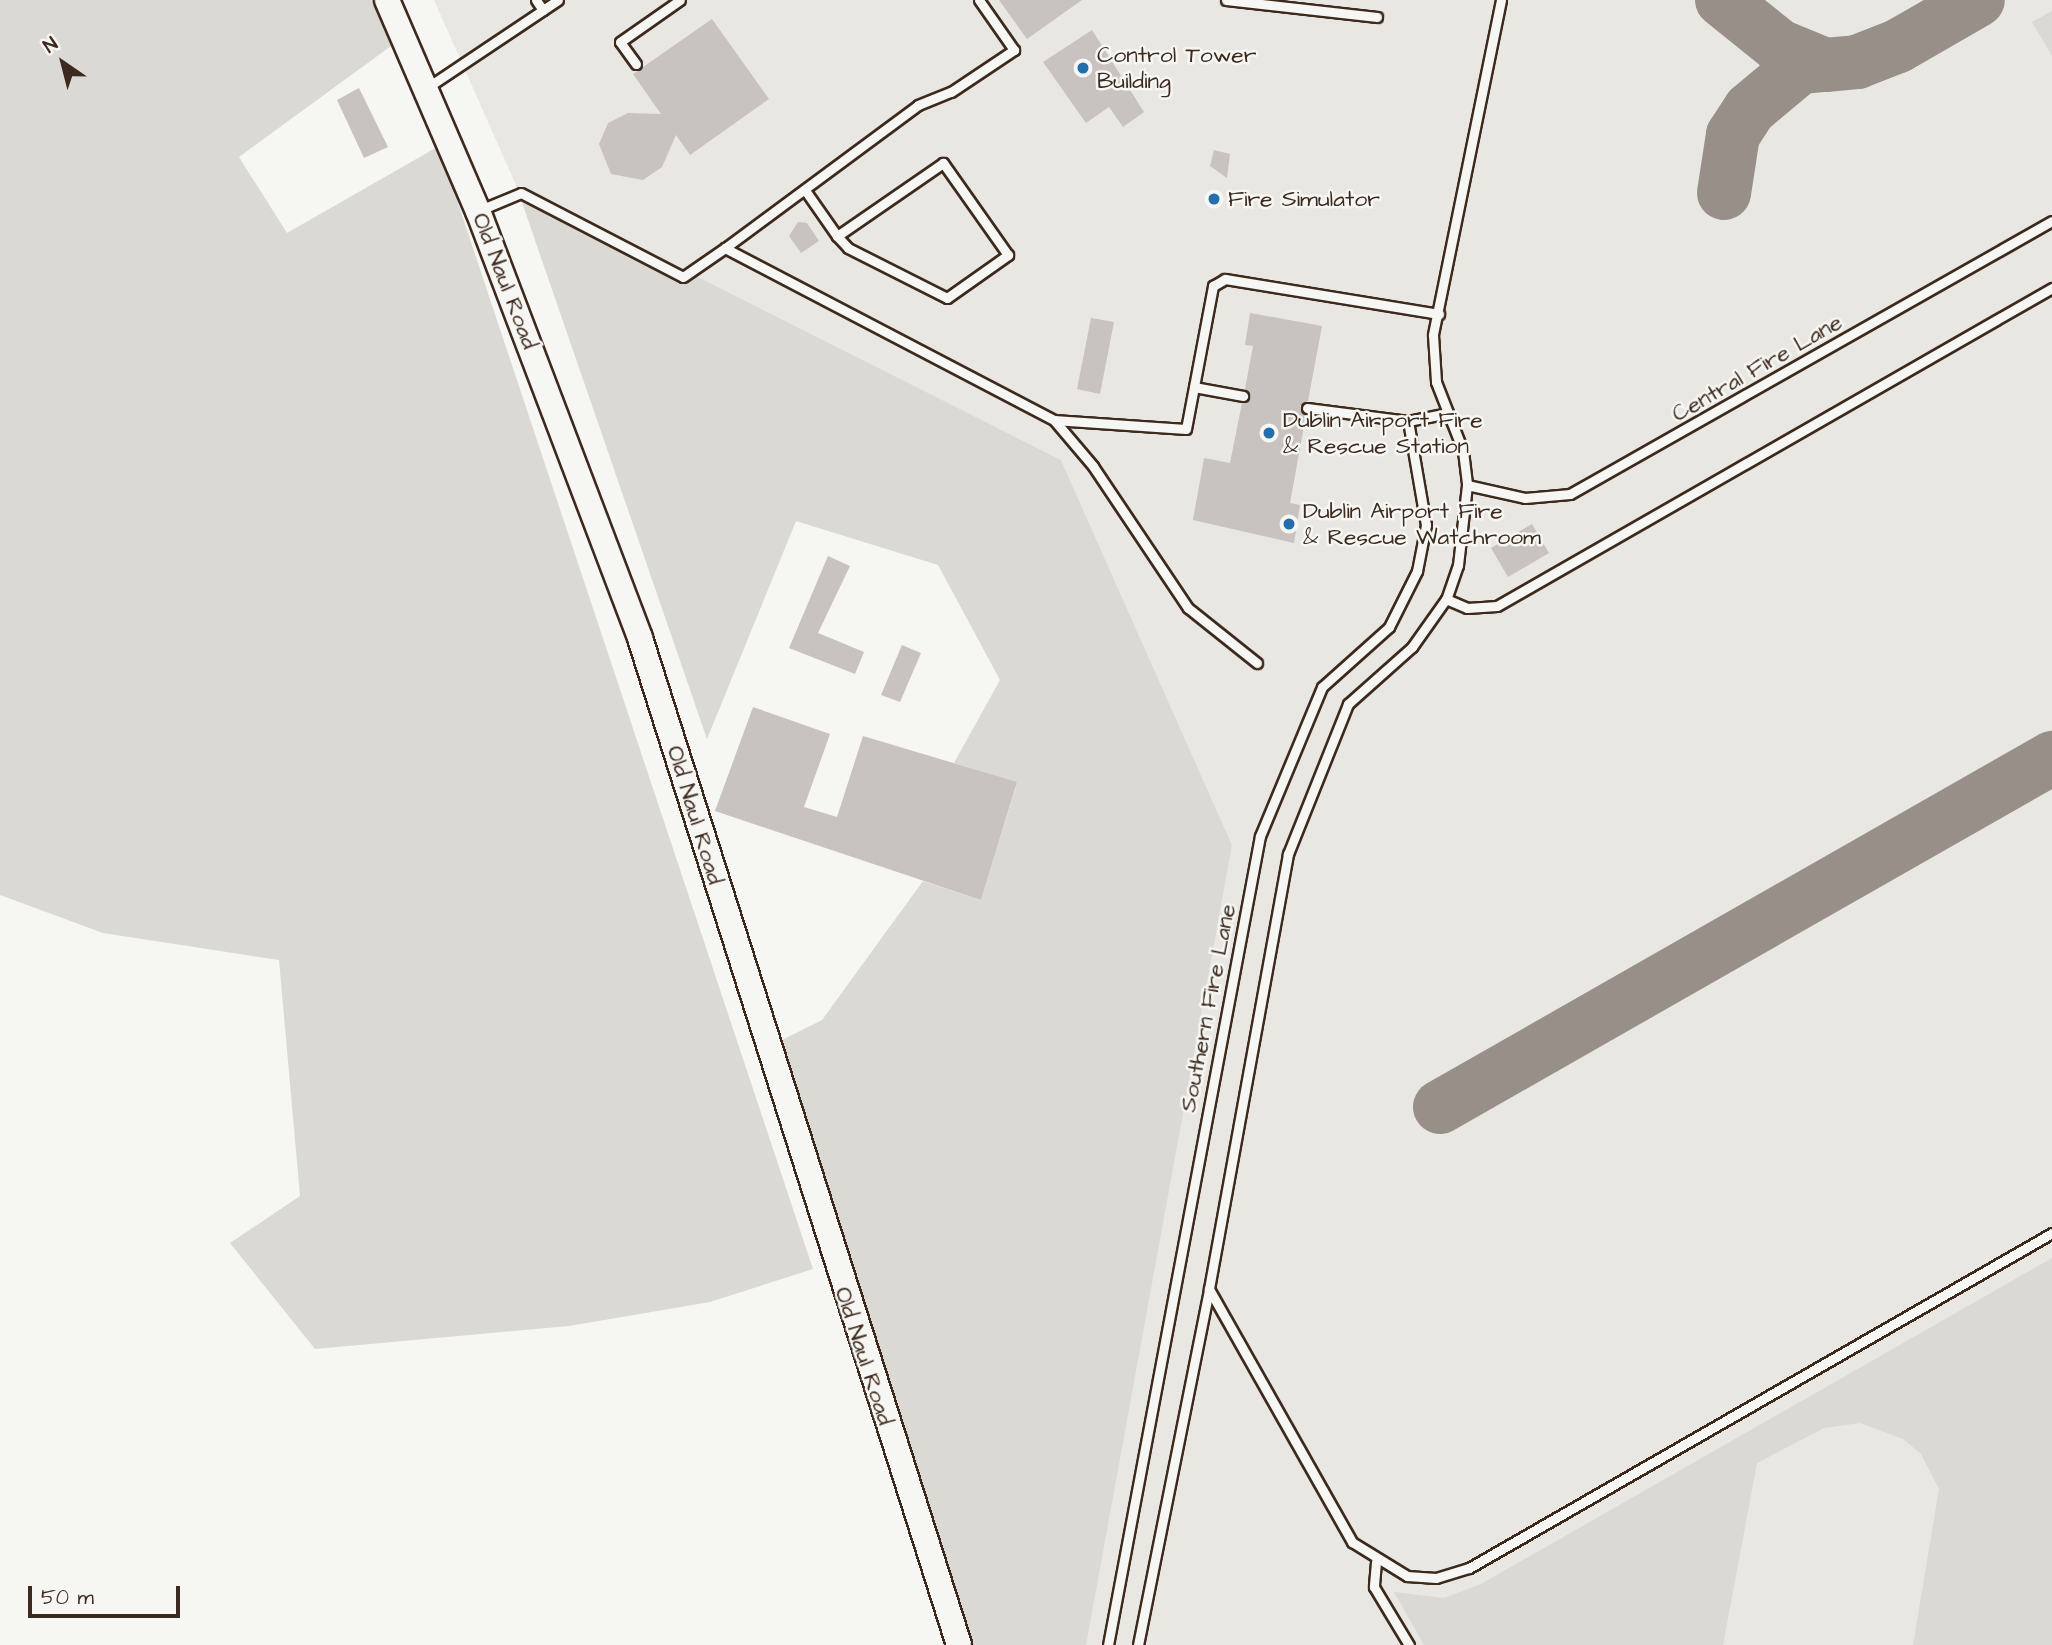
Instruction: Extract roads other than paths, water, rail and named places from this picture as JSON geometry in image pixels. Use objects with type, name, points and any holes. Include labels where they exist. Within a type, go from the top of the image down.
[{"type":"main road","name":"Old Naul Road","points":[[387,0],[478,211],[640,638],[959,1645]]},
{"type":"lane","points":[[536,0],[543,10]]},
{"type":"lane","points":[[426,88],[558,0]]},
{"type":"lane","points":[[636,64],[620,42],[680,0]]},
{"type":"lane","points":[[478,211],[521,193],[683,278],[807,193],[836,163],[918,105],[951,93],[1014,50],[978,0]]},
{"type":"lane","points":[[1226,0],[1377,17]]},
{"type":"lane","points":[[1138,1645],[1209,1289],[1288,854],[1348,704],[1412,648],[1446,599],[1460,555],[1467,485],[1448,413],[1436,382],[1439,314],[1501,0]]},
{"type":"lane","points":[[807,193],[837,236],[848,248],[947,298],[1008,255],[943,163],[837,236]]},
{"type":"lane","name":"Central Fire Lane","points":[[1467,485],[1525,498],[1570,494],[2052,221]]},
{"type":"lane","points":[[725,248],[1054,420],[1186,429],[1213,286],[1225,279],[1439,314]]},
{"type":"lane","points":[[1446,599],[1467,608],[1497,606],[2052,288]]},
{"type":"lane","points":[[1194,387],[1244,396]]},
{"type":"lane","points":[[1307,408],[1408,421],[1448,413]]},
{"type":"lane","points":[[1054,420],[1116,498],[1188,608],[1257,663]]},
{"type":"lane","name":"Southern Fire Lane","points":[[1108,1645],[1260,836],[1322,687],[1389,626],[1417,571],[1426,525],[1408,421]]},
{"type":"lane","points":[[1209,1289],[1333,1513],[1352,1542],[1376,1562],[1407,1576],[1436,1578],[1469,1568],[2052,1233]]},
{"type":"lane","points":[[1376,1562],[1374,1587],[1409,1645]]},
{"type":"place","name":"Control Tower Building","points":[[1083,68]]},
{"type":"place","name":"Fire Simulator","points":[[1214,199]]},
{"type":"place","name":"Dublin Airport Fire & Rescue Station","points":[[1269,433]]},
{"type":"place","name":"Dublin Airport Fire & Rescue Watchroom","points":[[1289,524]]}]
